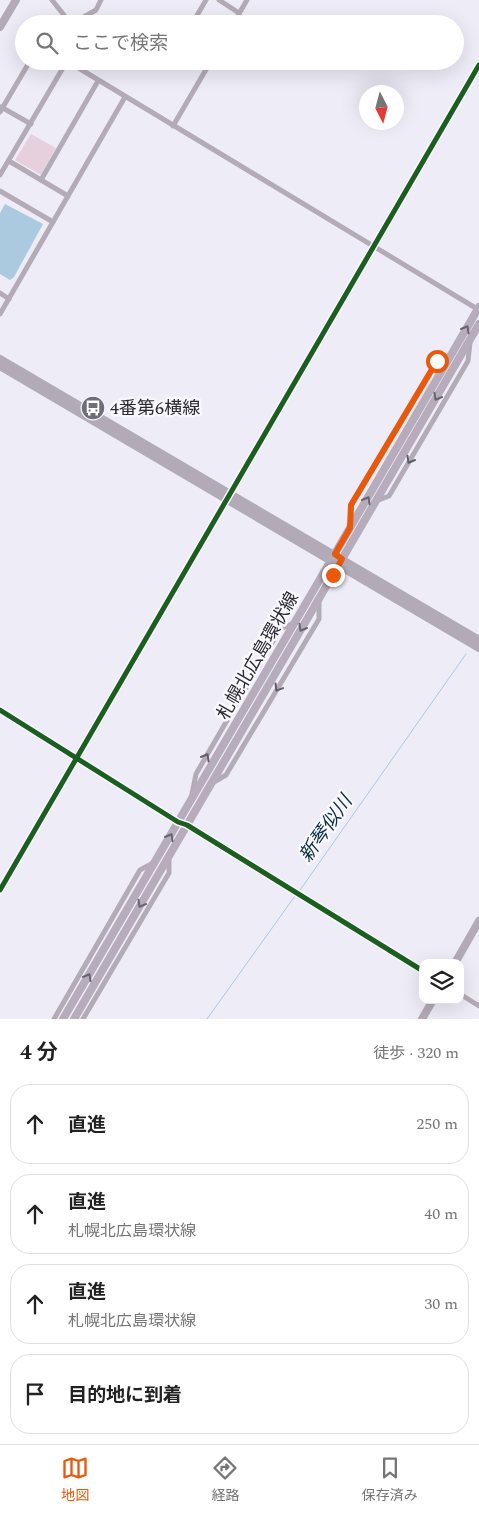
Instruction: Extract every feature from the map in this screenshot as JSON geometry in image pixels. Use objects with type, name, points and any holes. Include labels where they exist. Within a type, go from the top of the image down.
[{"type":"main road","points":[[0,27],[16,0]]},
{"type":"main road","name":"札幌北広島環状線","points":[[74,1019],[319,598],[350,528],[479,309]]},
{"type":"main road","name":"札幌北広島環状線","points":[[63,1019],[295,622],[376,501],[479,324]]},
{"type":"main road","points":[[0,359],[228,497]]},
{"type":"main road","points":[[0,366],[479,640]]},
{"type":"main road","points":[[337,559],[479,648]]},
{"type":"main road","points":[[457,959],[479,921]]},
{"type":"main road","points":[[422,1019],[431,1004]]},
{"type":"street","points":[[52,0],[64,15]]},
{"type":"street","points":[[87,15],[96,10],[101,0]]},
{"type":"street","points":[[197,15],[206,0]]},
{"type":"street","points":[[219,0],[239,13],[247,0]]},
{"type":"street","points":[[0,890],[479,65]]},
{"type":"street","points":[[25,70],[1,109],[30,124]]},
{"type":"street","points":[[0,175],[62,70]]},
{"type":"street","points":[[81,70],[479,309]]},
{"type":"street","points":[[173,126],[206,70]]},
{"type":"street","points":[[41,180],[98,81]]},
{"type":"street","points":[[0,314],[125,97]]},
{"type":"street","points":[[9,161],[68,196]]},
{"type":"street","points":[[0,191],[53,222]]},
{"type":"street","points":[[0,293],[9,299]]},
{"type":"street","points":[[0,710],[78,757],[178,822],[187,825],[419,969]]},
{"type":"street","points":[[83,1019],[169,873],[170,855]]},
{"type":"street","points":[[54,1019],[140,870],[155,862]]},
{"type":"street","points":[[464,997],[479,1006]]},
{"type":"shaded area","points":[[31,134],[56,148],[41,175],[15,160]]},
{"type":"water","points":[[5,204],[43,224],[14,277],[10,280],[0,274],[0,213]]},
{"type":"waterway","name":"新琴似川","points":[[298,893],[466,654]]},
{"type":"waterway","name":"新琴似川","points":[[207,1019],[295,896]]},
{"type":"cycle path","points":[[0,890],[479,65]]},
{"type":"cycle path","points":[[0,710],[178,822],[187,825],[419,969]]},
{"type":"place","name":"4番第6横線","points":[[93,408]]},
{"type":"route","points":[[333,575],[342,559],[335,554],[350,528],[351,505],[437,361]]}]
